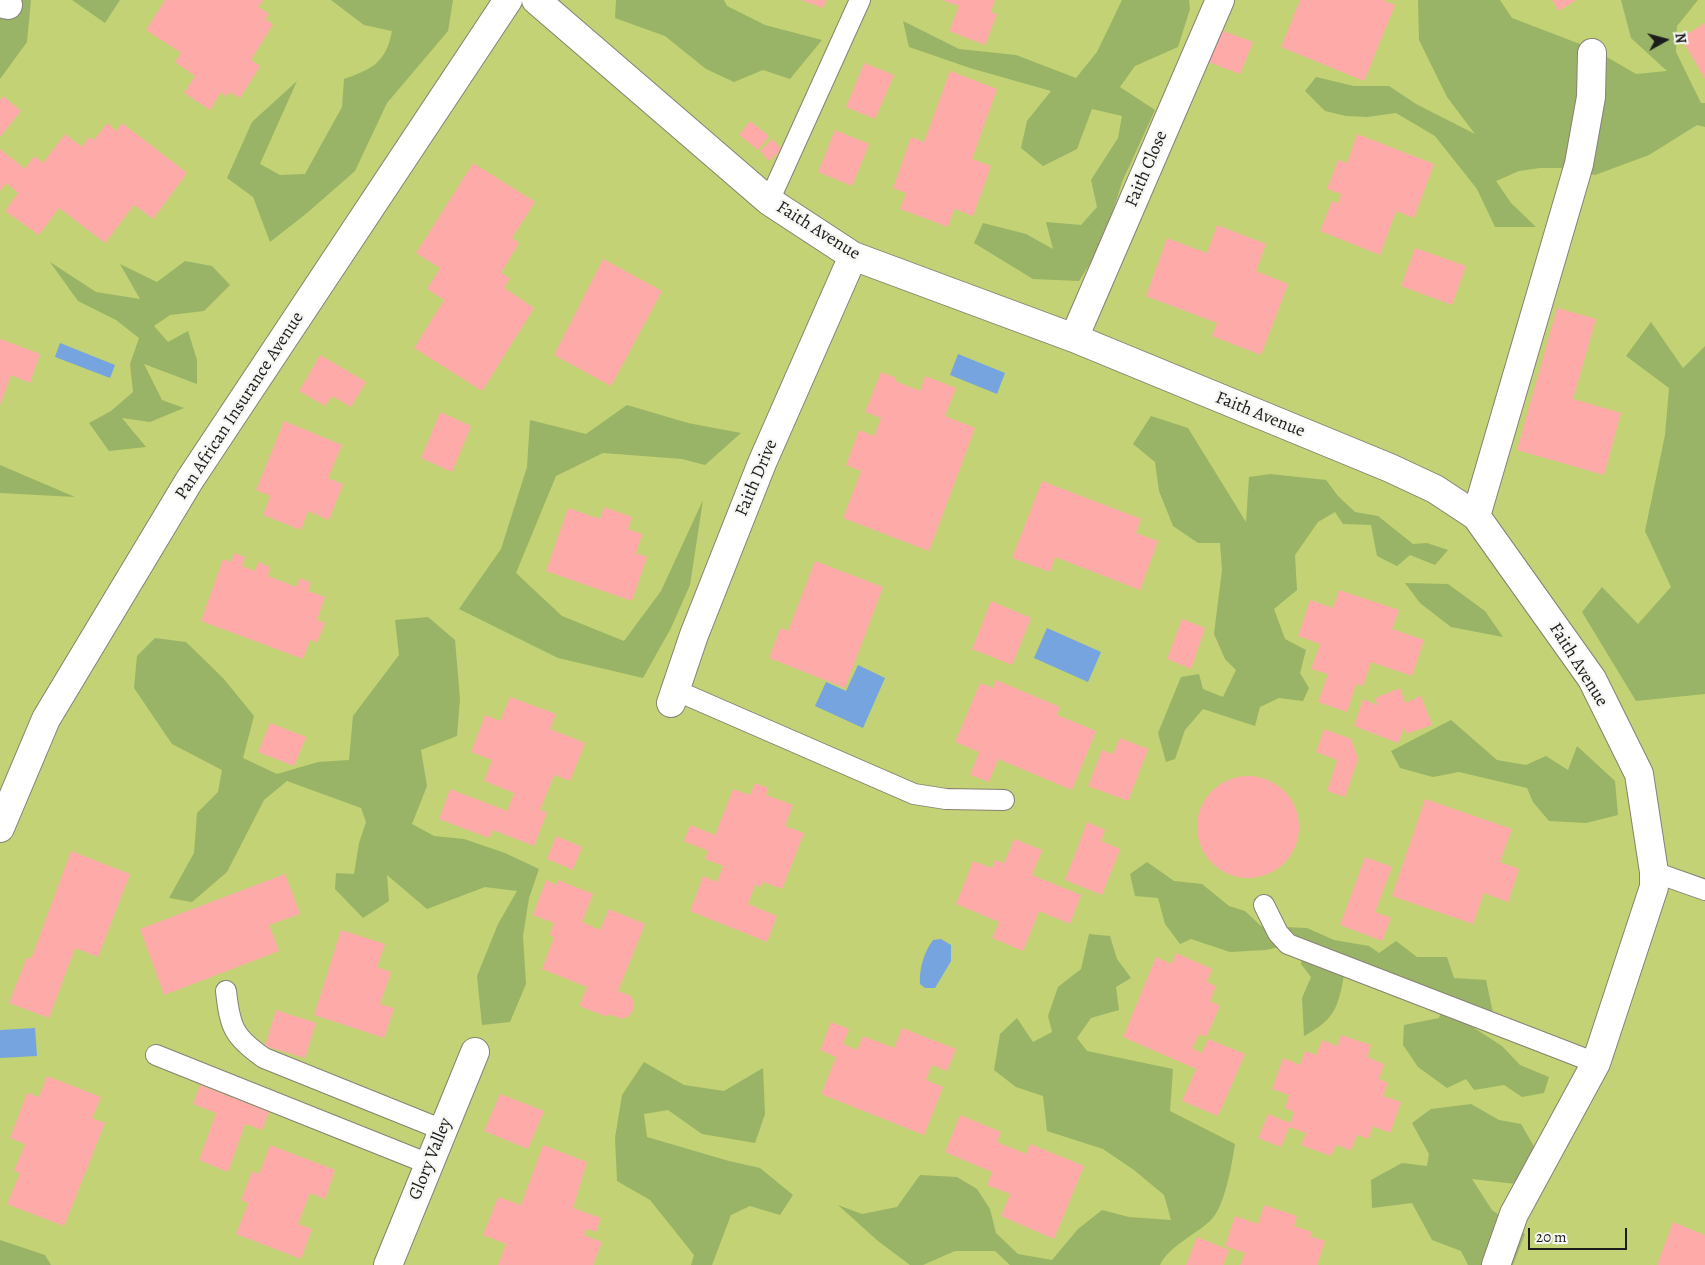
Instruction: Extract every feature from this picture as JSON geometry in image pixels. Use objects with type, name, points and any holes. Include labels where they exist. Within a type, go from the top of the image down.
[{"type":"street","name":"Pan African Insurance Avenue","points":[[0,828],[46,719],[189,481],[508,0]]},
{"type":"street","name":"Faith Avenue","points":[[536,0],[769,201],[853,256],[1074,338],[1390,468],[1434,488],[1476,516],[1592,679],[1639,774],[1654,872],[1654,887],[1596,1063],[1514,1214],[1496,1265]]},
{"type":"street","name":"Faith Close","points":[[1074,338],[1220,0]]},
{"type":"street","points":[[1476,516],[1578,164],[1591,97],[1592,53]]},
{"type":"street","name":"Faith Drive","points":[[673,697],[762,463],[853,256]]},
{"type":"street","name":"Glory Valley","points":[[388,1265],[475,1052]]},
{"type":"lane","points":[[769,201],[860,0]]},
{"type":"lane","points":[[673,697],[914,794],[946,799],[1004,800]]},
{"type":"lane","points":[[1654,872],[1705,890]]},
{"type":"lane","points":[[1264,905],[1275,928],[1288,944],[1596,1063]]},
{"type":"lane","points":[[226,992],[229,1019],[243,1043],[264,1058],[443,1130]]},
{"type":"lane","points":[[156,1054],[429,1164]]},
{"type":"green space","points":[[0,0],[1705,0],[1705,1265],[0,1265]]},
{"type":"green space","points":[[0,0],[31,0],[27,42],[0,79]]},
{"type":"green space","points":[[72,0],[120,0],[105,23]]},
{"type":"green space","points":[[331,0],[453,0],[448,31],[387,103],[355,171],[270,242],[253,197],[227,178],[252,122],[297,81],[260,164],[280,175],[305,174],[342,107],[344,79],[370,68],[382,58],[392,31],[364,25]]},
{"type":"green space","points":[[616,0],[724,0],[727,6],[765,25],[822,40],[790,79],[763,70],[734,82],[706,69],[665,36],[615,18]]},
{"type":"green space","points":[[1122,0],[1189,0],[1190,9],[1178,47],[1135,66],[1120,87],[1155,110],[1122,182],[1103,243],[1079,281],[1033,279],[974,243],[983,223],[1026,234],[1053,249],[1046,222],[1081,225],[1097,207],[1091,180],[1118,138],[1122,116],[1092,109],[1077,149],[1043,166],[1021,148],[1027,121],[1051,91],[970,68],[909,47],[903,21],[959,49],[1016,55],[1076,78],[1097,52]]},
{"type":"green space","points":[[1418,0],[1500,0],[1512,18],[1593,49],[1636,74],[1667,71],[1631,38],[1621,0],[1698,0],[1677,26],[1676,52],[1701,103],[1705,103],[1705,127],[1697,125],[1649,155],[1595,175],[1561,168],[1540,168],[1519,171],[1496,181],[1511,203],[1536,227],[1495,227],[1477,189],[1435,136],[1396,113],[1367,117],[1346,116],[1325,111],[1305,91],[1316,77],[1354,86],[1389,86],[1416,104],[1475,134],[1447,97],[1419,40]]},
{"type":"green space","points":[[185,261],[212,266],[230,285],[204,311],[170,315],[154,326],[168,342],[188,331],[197,360],[197,384],[144,364],[162,400],[184,408],[150,422],[122,418],[146,447],[109,451],[89,423],[111,411],[133,392],[130,364],[139,338],[116,320],[78,301],[50,262],[96,292],[140,299],[120,264],[157,282]]},
{"type":"green space","points":[[1651,322],[1683,368],[1705,346],[1705,694],[1636,701],[1582,612],[1602,587],[1638,624],[1671,587],[1645,531],[1665,435],[1669,388],[1626,356]]},
{"type":"green space","points":[[627,405],[688,423],[741,433],[705,465],[682,459],[603,453],[556,476],[516,573],[562,616],[624,641],[661,591],[703,500],[690,585],[671,628],[643,678],[558,658],[459,609],[501,549],[527,467],[530,420],[586,434]]},
{"type":"green space","points":[[1151,416],[1188,428],[1246,522],[1249,477],[1270,474],[1326,480],[1338,496],[1355,512],[1378,516],[1413,544],[1427,543],[1448,550],[1435,565],[1410,555],[1397,566],[1377,556],[1371,525],[1343,524],[1335,512],[1318,522],[1295,555],[1297,590],[1274,609],[1285,639],[1306,650],[1300,673],[1309,688],[1303,701],[1279,698],[1260,707],[1255,726],[1203,709],[1185,730],[1175,759],[1166,762],[1158,733],[1181,677],[1199,674],[1203,689],[1223,697],[1236,670],[1225,659],[1214,634],[1222,570],[1220,543],[1198,543],[1173,526],[1159,491],[1155,462],[1133,444]]},
{"type":"green space","points":[[0,465],[75,497],[0,493]]},
{"type":"green space","points":[[1405,583],[1448,584],[1485,611],[1503,637],[1451,627],[1420,603]]},
{"type":"green space","points":[[428,617],[455,640],[460,699],[457,736],[421,750],[427,786],[412,824],[434,836],[464,839],[505,853],[539,869],[529,898],[523,936],[526,984],[510,1022],[482,1025],[477,976],[498,924],[517,891],[485,887],[427,909],[387,875],[389,901],[363,918],[335,889],[336,873],[354,874],[359,843],[366,822],[361,808],[287,781],[264,800],[227,872],[192,902],[169,898],[194,853],[197,813],[218,792],[222,770],[172,744],[134,688],[137,656],[155,638],[186,642],[223,678],[254,716],[243,758],[277,774],[318,762],[349,760],[353,716],[399,655],[395,620]]},
{"type":"green space","points":[[1451,720],[1497,760],[1526,765],[1546,756],[1568,770],[1577,746],[1615,781],[1618,815],[1586,823],[1549,821],[1533,802],[1527,788],[1459,772],[1433,777],[1400,768],[1391,751]]},
{"type":"green space","points":[[1147,862],[1174,881],[1202,884],[1229,906],[1245,911],[1261,926],[1307,928],[1334,940],[1369,946],[1379,953],[1396,941],[1417,957],[1447,957],[1454,978],[1486,980],[1493,1013],[1471,1026],[1502,1046],[1520,1065],[1549,1077],[1544,1093],[1522,1097],[1504,1085],[1474,1090],[1466,1079],[1447,1088],[1418,1067],[1403,1045],[1404,1025],[1439,1018],[1446,995],[1420,984],[1396,997],[1344,975],[1340,996],[1333,1012],[1322,1024],[1304,1036],[1302,998],[1311,977],[1301,964],[1305,941],[1266,950],[1230,952],[1191,939],[1180,944],[1165,924],[1158,898],[1135,896],[1130,874]]},
{"type":"green space","points":[[1089,934],[1110,936],[1117,959],[1131,978],[1116,987],[1119,1010],[1091,1018],[1077,1038],[1087,1051],[1173,1069],[1170,1111],[1235,1144],[1227,1185],[1220,1206],[1210,1221],[1170,1252],[1160,1265],[1010,1265],[995,1251],[955,1251],[923,1265],[910,1265],[878,1241],[838,1205],[862,1214],[897,1207],[920,1175],[957,1177],[977,1189],[990,1209],[996,1233],[1018,1254],[1052,1260],[1078,1229],[1102,1210],[1129,1217],[1171,1220],[1164,1195],[1134,1170],[1103,1149],[1047,1131],[1043,1096],[1016,1087],[994,1070],[1000,1034],[1017,1018],[1033,1042],[1052,1032],[1048,1016],[1058,987],[1081,969]]},
{"type":"green space","points":[[644,1062],[684,1085],[724,1091],[763,1068],[765,1114],[755,1143],[702,1134],[668,1110],[644,1114],[647,1137],[760,1168],[793,1195],[780,1215],[750,1206],[731,1215],[712,1265],[691,1265],[694,1255],[650,1200],[617,1181],[615,1138],[622,1095]]},
{"type":"green space","points":[[1471,1104],[1499,1120],[1521,1124],[1535,1148],[1516,1184],[1472,1179],[1492,1210],[1525,1234],[1513,1265],[1468,1265],[1461,1251],[1432,1240],[1412,1203],[1372,1208],[1371,1180],[1402,1163],[1427,1166],[1429,1154],[1412,1123],[1431,1109]]},
{"type":"green space","points":[[0,1240],[45,1255],[51,1265],[0,1265]]},
{"type":"water","points":[[60,343],[115,365],[110,378],[55,357]]},
{"type":"water","points":[[958,354],[1005,373],[997,394],[950,375]]},
{"type":"water","points":[[1047,628],[1101,652],[1088,682],[1034,658]]},
{"type":"water","points":[[858,665],[885,678],[863,728],[815,706],[826,682],[846,691]]},
{"type":"water","points":[[941,939],[951,945],[951,961],[935,988],[925,988],[920,984],[920,972],[923,961],[933,940]]},
{"type":"water","points":[[35,1028],[37,1056],[0,1058],[0,1030]]},
{"type":"building","points":[[165,0],[263,0],[258,7],[269,14],[265,19],[273,24],[251,60],[260,66],[240,98],[230,92],[227,97],[221,92],[210,110],[184,93],[195,76],[175,62],[181,53],[146,30]]},
{"type":"building","points":[[801,0],[826,0],[823,8]]},
{"type":"building","points":[[942,0],[995,0],[991,12],[997,14],[985,45],[949,31],[959,6]]},
{"type":"building","points":[[1300,0],[1383,0],[1395,5],[1364,81],[1281,47]]},
{"type":"building","points":[[1552,0],[1576,0],[1559,11]]},
{"type":"building","points":[[1705,23],[1705,79],[1681,38]]},
{"type":"building","points":[[1215,28],[1253,42],[1240,74],[1203,60]]},
{"type":"building","points":[[864,63],[894,75],[875,119],[846,107]]},
{"type":"building","points":[[950,71],[997,89],[972,159],[991,166],[973,216],[954,209],[948,227],[900,209],[906,193],[893,188],[911,137],[924,142]]},
{"type":"building","points":[[3,96],[21,111],[0,137],[0,100]]},
{"type":"building","points":[[750,121],[769,136],[758,150],[739,135]]},
{"type":"building","points":[[107,123],[116,131],[122,123],[187,173],[153,219],[134,205],[105,243],[59,208],[39,235],[5,211],[18,193],[6,183],[0,191],[0,149],[25,169],[34,156],[43,163],[65,134],[82,147],[89,137],[94,140]]},
{"type":"building","points":[[835,130],[869,144],[852,186],[818,172]]},
{"type":"building","points":[[1357,134],[1434,164],[1414,218],[1396,211],[1380,255],[1320,231],[1332,201],[1338,203],[1341,194],[1327,189],[1338,160],[1347,163]]},
{"type":"building","points":[[772,139],[782,149],[769,161],[760,151]]},
{"type":"building","points":[[473,163],[535,202],[512,238],[519,243],[501,273],[510,278],[504,288],[534,308],[482,391],[414,348],[444,300],[427,289],[440,268],[416,253]]},
{"type":"building","points":[[1217,225],[1266,244],[1256,271],[1288,284],[1261,355],[1212,336],[1217,323],[1146,296],[1167,238],[1207,253]]},
{"type":"building","points":[[1415,248],[1466,266],[1452,305],[1401,286]]},
{"type":"building","points":[[603,259],[662,291],[611,386],[554,355]]},
{"type":"building","points":[[1557,308],[1596,319],[1573,399],[1621,413],[1604,475],[1517,450]]},
{"type":"building","points":[[0,339],[40,354],[30,383],[11,375],[0,405]]},
{"type":"building","points":[[320,355],[366,382],[351,407],[332,396],[325,406],[299,391]]},
{"type":"building","points":[[881,372],[896,378],[895,381],[920,391],[925,376],[956,388],[945,416],[975,428],[929,551],[843,518],[861,471],[846,465],[859,430],[874,436],[881,418],[865,412]]},
{"type":"building","points":[[440,412],[471,426],[452,472],[421,458]]},
{"type":"building","points":[[284,421],[342,445],[328,478],[343,484],[329,520],[308,511],[301,530],[263,515],[270,496],[256,490]]},
{"type":"building","points":[[1042,481],[1141,519],[1136,533],[1158,541],[1140,590],[1055,557],[1050,572],[1012,558]]},
{"type":"building","points":[[604,507],[632,517],[628,529],[642,534],[636,553],[647,557],[632,601],[546,571],[568,508],[600,519]]},
{"type":"building","points":[[234,553],[245,557],[242,566],[255,571],[258,562],[270,567],[268,576],[296,587],[300,578],[311,583],[308,591],[325,597],[317,620],[325,623],[317,642],[310,640],[303,659],[201,621],[223,559],[231,562]]},
{"type":"building","points":[[815,561],[883,587],[845,688],[769,658],[780,628],[788,631]]},
{"type":"building","points":[[1339,590],[1399,610],[1392,629],[1424,640],[1412,676],[1371,662],[1363,686],[1356,684],[1347,712],[1318,702],[1328,674],[1311,669],[1320,644],[1298,636],[1310,600],[1333,608]]},
{"type":"building","points":[[991,601],[1031,618],[1012,665],[972,649]]},
{"type":"building","points":[[1182,619],[1205,628],[1191,669],[1167,659]]},
{"type":"building","points":[[996,680],[1060,707],[1057,715],[1096,731],[1072,790],[998,759],[989,782],[970,775],[979,752],[955,742],[980,683],[993,688]]},
{"type":"building","points":[[1400,688],[1405,703],[1421,696],[1432,725],[1406,734],[1404,727],[1398,743],[1354,726],[1363,699],[1377,705],[1375,698]]},
{"type":"building","points":[[510,697],[556,714],[550,729],[585,743],[570,781],[554,775],[540,810],[547,812],[534,846],[493,830],[489,838],[439,819],[450,789],[507,811],[514,793],[484,781],[492,760],[471,752],[485,715],[500,721]]},
{"type":"building","points":[[270,723],[306,737],[294,766],[258,752]]},
{"type":"building","points":[[1324,729],[1351,739],[1358,759],[1345,797],[1327,791],[1337,760],[1316,752]]},
{"type":"building","points":[[1120,738],[1148,749],[1128,801],[1088,786],[1102,750],[1113,754]]},
{"type":"building","points":[[1248,776],[1267,780],[1284,791],[1295,808],[1299,827],[1295,846],[1284,863],[1267,874],[1248,878],[1229,874],[1212,863],[1201,846],[1197,827],[1201,808],[1212,791],[1229,780]]},
{"type":"building","points":[[755,783],[768,788],[766,795],[793,805],[785,826],[804,833],[782,889],[763,882],[761,887],[755,885],[748,904],[777,916],[767,942],[690,911],[703,876],[717,882],[723,866],[705,859],[708,851],[684,841],[690,825],[715,835],[733,789],[750,795]]},
{"type":"building","points":[[1425,799],[1512,829],[1500,862],[1519,869],[1508,902],[1484,893],[1473,924],[1392,896]]},
{"type":"building","points":[[1087,822],[1105,830],[1101,841],[1120,849],[1102,895],[1065,880]]},
{"type":"building","points":[[556,836],[582,847],[573,870],[547,859]]},
{"type":"building","points":[[1014,839],[1042,850],[1032,875],[1081,895],[1070,924],[1039,911],[1023,951],[992,938],[999,922],[956,904],[973,861],[992,868],[995,860],[1004,863]]},
{"type":"building","points":[[71,851],[130,874],[98,957],[75,948],[49,1018],[9,1003],[27,957],[31,959]]},
{"type":"building","points":[[1365,857],[1392,867],[1375,912],[1391,918],[1382,941],[1340,925]]},
{"type":"building","points":[[285,874],[300,914],[269,925],[279,951],[164,995],[140,929]]},
{"type":"building","points":[[546,880],[556,885],[558,880],[593,894],[582,922],[600,930],[609,909],[645,924],[618,991],[631,996],[634,1003],[633,1010],[629,1016],[622,1019],[609,1014],[608,1017],[579,1006],[587,987],[542,969],[554,937],[549,935],[554,923],[533,915]]},
{"type":"building","points":[[341,930],[385,944],[377,967],[391,972],[380,1004],[394,1008],[384,1038],[314,1015]]},
{"type":"building","points":[[1176,953],[1212,969],[1207,982],[1216,986],[1210,1001],[1220,1006],[1206,1037],[1199,1034],[1192,1048],[1202,1053],[1208,1039],[1245,1054],[1218,1116],[1182,1101],[1196,1069],[1123,1037],[1156,957],[1172,964]]},
{"type":"building","points":[[276,1010],[316,1023],[305,1058],[265,1046]]},
{"type":"building","points":[[831,1022],[849,1029],[843,1044],[857,1050],[863,1036],[894,1048],[902,1028],[956,1049],[947,1071],[932,1065],[926,1080],[943,1087],[924,1135],[821,1094],[836,1057],[820,1050]]},
{"type":"building","points":[[1341,1035],[1371,1045],[1367,1057],[1384,1064],[1379,1079],[1388,1083],[1383,1096],[1401,1102],[1390,1133],[1373,1126],[1368,1139],[1357,1135],[1351,1150],[1336,1145],[1331,1156],[1301,1145],[1306,1133],[1289,1127],[1281,1147],[1258,1138],[1268,1114],[1290,1123],[1294,1112],[1285,1108],[1289,1095],[1272,1089],[1283,1058],[1300,1065],[1305,1051],[1316,1055],[1322,1040],[1337,1046]]},
{"type":"building","points":[[47,1076],[101,1097],[92,1118],[105,1123],[64,1226],[7,1204],[20,1173],[14,1171],[25,1144],[10,1138],[27,1093],[39,1097]]},
{"type":"building","points":[[200,1085],[269,1112],[262,1130],[245,1124],[228,1172],[199,1160],[216,1113],[193,1104]]},
{"type":"building","points":[[500,1094],[544,1111],[528,1149],[484,1131]]},
{"type":"building","points":[[960,1115],[1001,1132],[997,1142],[1026,1154],[1030,1144],[1084,1166],[1054,1239],[1001,1216],[1010,1194],[987,1185],[992,1172],[945,1152]]},
{"type":"building","points":[[270,1145],[335,1170],[325,1199],[310,1193],[298,1224],[312,1229],[301,1259],[236,1234],[248,1203],[241,1200],[252,1171],[259,1174]]},
{"type":"building","points":[[543,1145],[587,1162],[573,1208],[601,1218],[596,1232],[587,1229],[584,1235],[602,1242],[593,1265],[498,1265],[506,1244],[483,1235],[498,1197],[521,1205]]},
{"type":"building","points":[[1264,1205],[1297,1216],[1294,1226],[1312,1232],[1310,1236],[1325,1241],[1317,1265],[1240,1265],[1245,1253],[1225,1246],[1235,1216],[1258,1224]]},
{"type":"building","points":[[1673,1222],[1705,1235],[1705,1265],[1657,1265]]},
{"type":"building","points":[[1197,1237],[1229,1250],[1223,1265],[1186,1265]]}]
